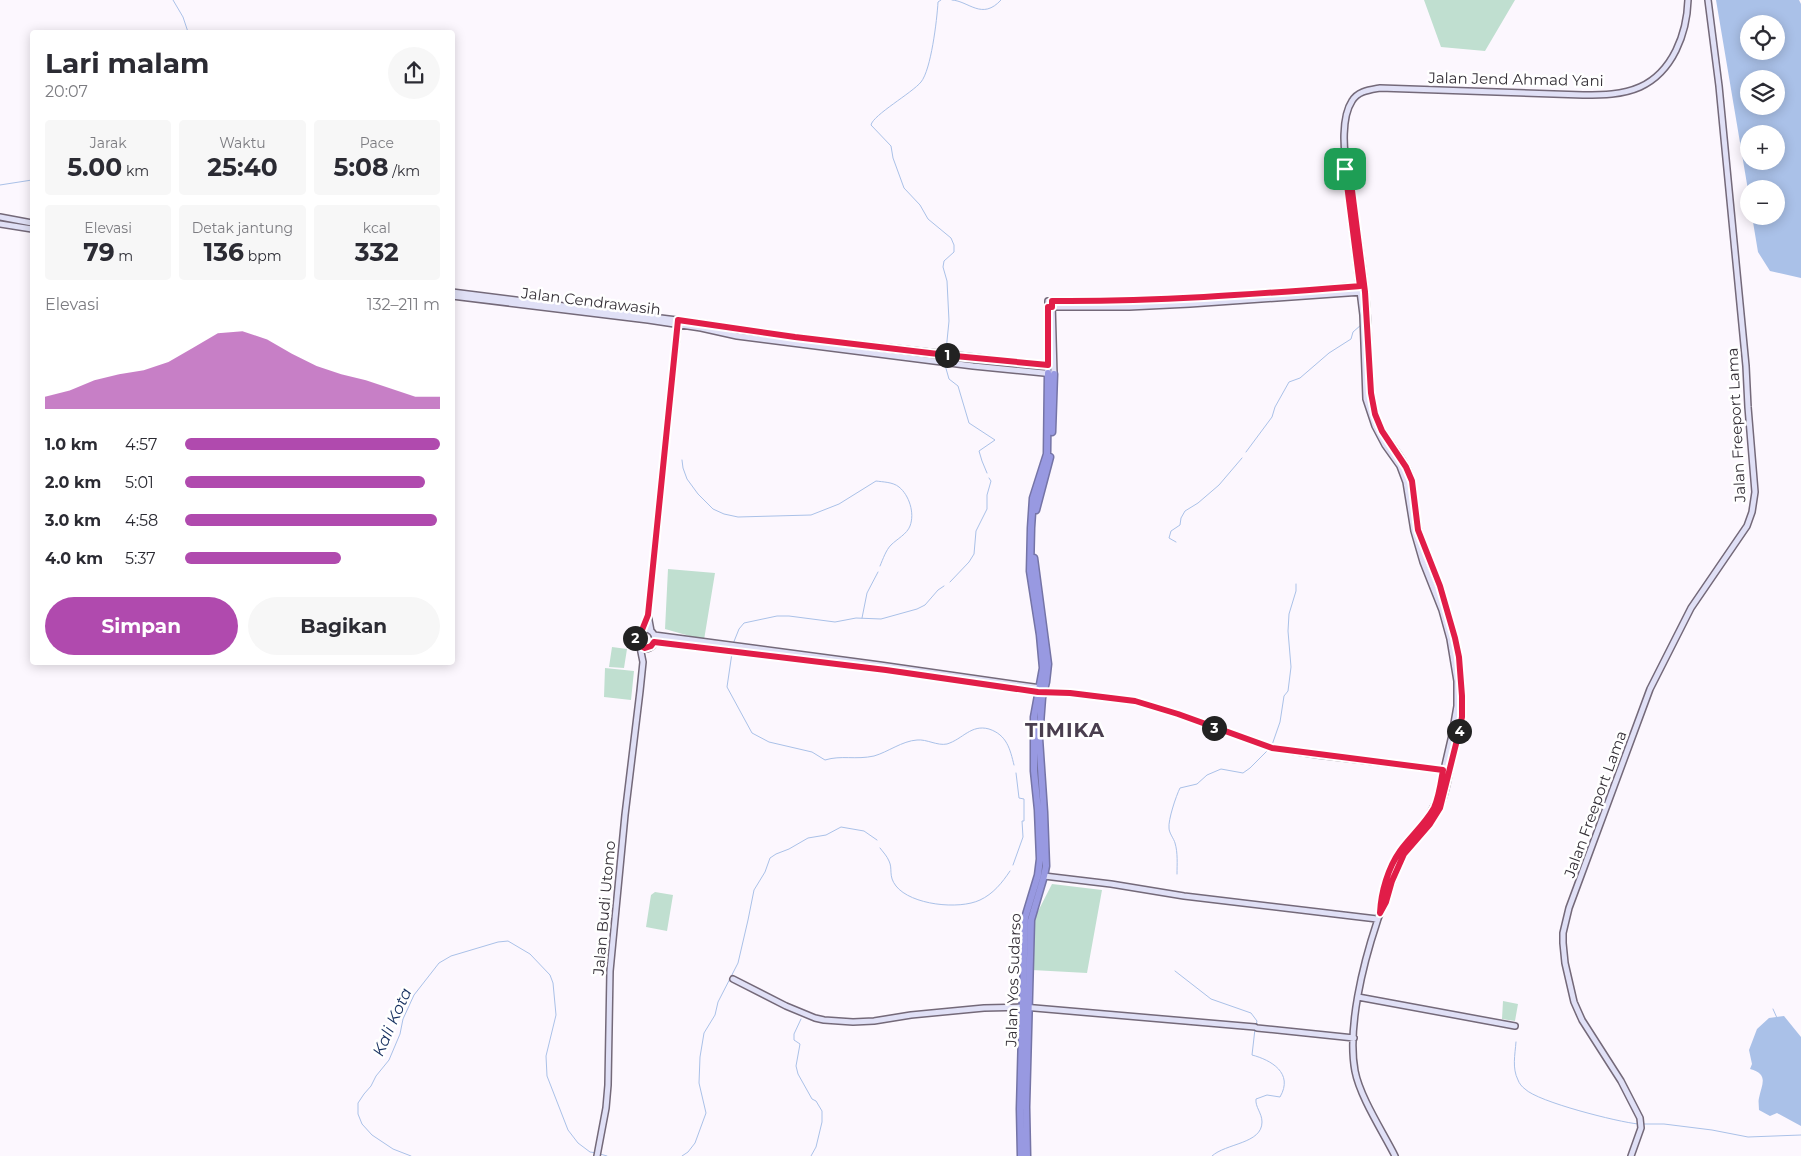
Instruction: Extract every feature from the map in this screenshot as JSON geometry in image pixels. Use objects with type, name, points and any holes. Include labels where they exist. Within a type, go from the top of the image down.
[{"type":"highway","name":"Jalan Yos Sudarso","points":[[1027,1156],[1024,1148],[1020,1109],[1031,920],[1044,876],[1044,812],[1039,746],[1043,668],[1031,583],[1030,553],[1033,498],[1047,454],[1051,373]]},
{"type":"highway","name":"Jalan Yos Sudarso","points":[[1027,1007],[1025,918],[1040,865],[1034,716],[1042,690]]},
{"type":"highway","name":"Jalan Yos Sudarso","points":[[1021,1156],[1024,1148]]},
{"type":"street","name":"Jalan Jend Ahmad Yani","points":[[1395,1156],[1360,1088],[1355,1072],[1354,1038],[1358,996],[1377,920],[1386,902],[1392,881],[1404,854],[1430,824],[1440,808],[1462,717],[1461,669],[1414,531],[1409,490],[1402,464],[1378,433],[1370,416],[1366,399],[1363,292],[1349,167],[1346,162],[1344,143],[1346,119],[1352,101],[1363,91],[1380,88],[1583,95],[1619,93],[1642,86],[1658,74],[1674,54],[1684,31],[1688,0]]},
{"type":"street","name":"Jalan Freeport Lama","points":[[1631,1156],[1641,1128],[1640,1118],[1621,1081],[1582,1020],[1574,1002],[1565,963],[1563,933],[1569,908],[1650,689],[1692,608],[1747,526],[1754,502],[1755,492],[1747,370],[1719,86],[1708,0]]},
{"type":"street","points":[[0,217],[30,223]]},
{"type":"street","points":[[0,224],[30,230]]},
{"type":"street","points":[[1050,304],[1179,299],[1362,286]]},
{"type":"street","name":"Jalan Cendrawasih","points":[[455,292],[678,322],[737,336],[907,350],[1050,365]]},
{"type":"street","points":[[1050,304],[1129,307],[1363,292]]},
{"type":"street","name":"Jalan Cendrawasih","points":[[455,296],[678,322]]},
{"type":"street","name":"Jalan Yos Sudarso","points":[[1050,304],[1051,373]]},
{"type":"street","points":[[654,642],[648,648],[640,647],[635,638],[642,630],[648,615],[678,322]]},
{"type":"street","name":"Jalan Cendrawasih","points":[[794,340],[973,366],[1051,373]]},
{"type":"street","points":[[906,357],[907,350]]},
{"type":"street","points":[[973,358],[973,366]]},
{"type":"street","points":[[648,615],[654,642]]},
{"type":"street","points":[[642,630],[646,629],[652,633],[880,664],[1042,690]]},
{"type":"street","name":"Jalan Jend Ahmad Yani","points":[[1380,913],[1381,900],[1392,865],[1399,852],[1420,827],[1434,806],[1457,706],[1457,681],[1452,638]]},
{"type":"street","points":[[654,642],[1135,701],[1178,714],[1250,741],[1283,750],[1443,770]]},
{"type":"street","name":"Jalan Budi Utomo","points":[[640,647],[643,662]]},
{"type":"street","name":"Jalan Budi Utomo","points":[[597,1156],[608,1086],[609,991],[625,815],[643,662],[648,648]]},
{"type":"street","points":[[1044,876],[1377,920]]},
{"type":"street","points":[[733,979],[786,1006],[824,1020],[874,1021],[984,1008],[1027,1007],[1354,1038]]},
{"type":"street","points":[[1358,996],[1515,1026]]},
{"type":"green space","points":[[1424,0],[1515,0],[1485,51],[1441,47]]},
{"type":"green space","points":[[668,569],[715,573],[704,640],[665,629]]},
{"type":"green space","points":[[612,647],[627,649],[624,668],[609,667]]},
{"type":"green space","points":[[605,668],[634,671],[631,700],[604,697]]},
{"type":"green space","points":[[1052,884],[1102,890],[1087,973],[1032,970],[1033,921]]},
{"type":"green space","points":[[655,892],[673,895],[667,931],[646,927],[651,895]]},
{"type":"green space","points":[[1503,1001],[1518,1004],[1515,1021],[1502,1019]]},
{"type":"water","points":[[1716,0],[1799,0],[1801,4],[1801,278],[1770,271],[1758,252],[1754,225],[1785,225],[1785,180],[1746,180],[1745,170],[1785,170],[1785,125],[1740,125],[1740,143]]},
{"type":"water","points":[[1784,1016],[1801,1037],[1801,1126],[1777,1113],[1770,1116],[1759,1110],[1763,1080],[1760,1074],[1750,1069],[1752,1064],[1749,1050],[1757,1029],[1769,1018]]},
{"type":"waterway","points":[[173,0],[183,17],[187,30]]},
{"type":"waterway","name":"Kali Kota","points":[[941,0],[938,2],[933,44],[925,76],[916,87],[878,116],[871,125],[891,146],[893,158],[904,188],[920,205],[928,219],[951,238],[954,245],[954,252],[944,261],[943,267],[947,281],[949,321],[946,351]]},
{"type":"waterway","name":"Kali Kota","points":[[952,0],[982,9],[988,9],[1001,0]]},
{"type":"waterway","points":[[0,185],[30,180]]},
{"type":"waterway","points":[[1246,452],[1272,417],[1275,407],[1289,382],[1300,378],[1329,353],[1351,339],[1353,332],[1361,325]]},
{"type":"waterway","name":"Kali Kota","points":[[945,365],[949,379],[958,386],[969,423],[995,440],[979,451],[987,473]]},
{"type":"waterway","points":[[1176,542],[1169,538],[1171,531],[1180,525],[1185,511],[1198,503],[1219,485],[1242,458]]},
{"type":"waterway","points":[[682,460],[687,479],[698,494],[713,509],[738,517],[811,515],[839,504],[876,481],[897,485],[903,490],[908,499],[912,516],[910,526],[907,532],[889,547],[880,566]]},
{"type":"waterway","name":"Kali Kota","points":[[950,582],[974,554],[976,531],[987,509],[987,495],[991,481],[989,478]]},
{"type":"waterway","points":[[862,618],[867,593],[878,572]]},
{"type":"waterway","points":[[1272,745],[1280,722],[1284,696],[1288,691],[1291,667],[1288,631],[1289,614],[1296,591],[1296,584]]},
{"type":"waterway","name":"Kali Kota","points":[[733,644],[739,629],[744,623],[777,616],[835,622],[856,618],[881,619],[925,605],[944,586]]},
{"type":"waterway","name":"Kali Kota","points":[[732,653],[727,687],[752,733],[769,742],[812,752],[825,760],[861,758],[874,756],[906,742],[917,740],[947,744],[972,730],[983,728],[995,732],[1004,739],[1014,765]]},
{"type":"waterway","points":[[1177,874],[1177,851],[1169,830],[1169,824],[1180,788],[1197,784],[1207,775],[1221,769],[1243,773],[1268,750]]},
{"type":"waterway","name":"Kali Kota","points":[[1013,865],[1023,837],[1022,821],[1024,821],[1024,799],[1019,798],[1016,773]]},
{"type":"waterway","name":"Kali Kota","points":[[682,1156],[695,1143],[706,1113],[699,1083],[700,1057],[704,1033],[715,1015],[718,1002],[738,963],[754,890],[765,872],[770,858],[808,838],[826,835],[841,827],[864,831],[877,840]]},
{"type":"waterway","name":"Kali Kota","points":[[880,848],[889,861],[891,876],[896,886],[912,898],[936,904],[960,905],[980,900],[997,888],[1010,871]]},
{"type":"waterway","name":"Kali Kota","points":[[411,1156],[393,1149],[372,1135],[362,1124],[358,1114],[358,1103],[389,1060],[400,1034],[403,1019],[414,995],[439,963],[451,956],[498,942],[508,941],[530,954],[550,975],[553,983],[556,1015],[546,1056],[547,1076],[568,1130],[578,1143],[590,1152],[597,1153]]},
{"type":"waterway","points":[[1175,971],[1211,999],[1251,1013],[1257,1021],[1256,1025]]},
{"type":"waterway","points":[[1773,1009],[1777,1018]]},
{"type":"waterway","points":[[801,1019],[794,1034],[794,1040],[800,1044],[796,1066],[798,1074],[812,1099],[816,1101],[822,1111],[822,1122],[816,1147],[811,1156]]},
{"type":"waterway","points":[[1212,1156],[1256,1135],[1262,1122],[1256,1099],[1267,1095],[1280,1097],[1284,1089],[1282,1074],[1278,1069],[1266,1060],[1252,1055],[1255,1029]]},
{"type":"waterway","points":[[1516,1042],[1515,1071],[1519,1082],[1525,1089],[1545,1100],[1561,1105],[1614,1120],[1638,1124]]},
{"type":"waterway","points":[[1642,1124],[1664,1124],[1748,1137],[1801,1135]]},
{"type":"waterway","name":"Kali Kota","points":[[600,1154],[607,1156]]},
{"type":"district","name":"TIMIKA","points":[[1065,730]]},
{"type":"route","points":[[1346,162],[1349,167],[1365,292],[1371,393],[1375,414],[1378,424],[1400,456],[1412,481],[1418,530],[1440,586],[1455,638],[1459,657],[1462,696],[1462,717],[1440,808],[1430,824],[1404,854],[1380,913],[1381,900],[1392,865],[1399,852],[1428,817],[1434,806],[1443,770],[1272,748],[1239,738],[1178,714],[1135,701],[1048,691],[1043,693],[886,670],[654,642],[648,648],[640,647],[637,644],[635,638],[638,632],[642,630],[648,615],[678,320],[795,337],[1048,365],[1048,307],[1052,307],[1052,301],[1124,302],[1295,292],[1360,286],[1345,169],[1346,162]]}]
